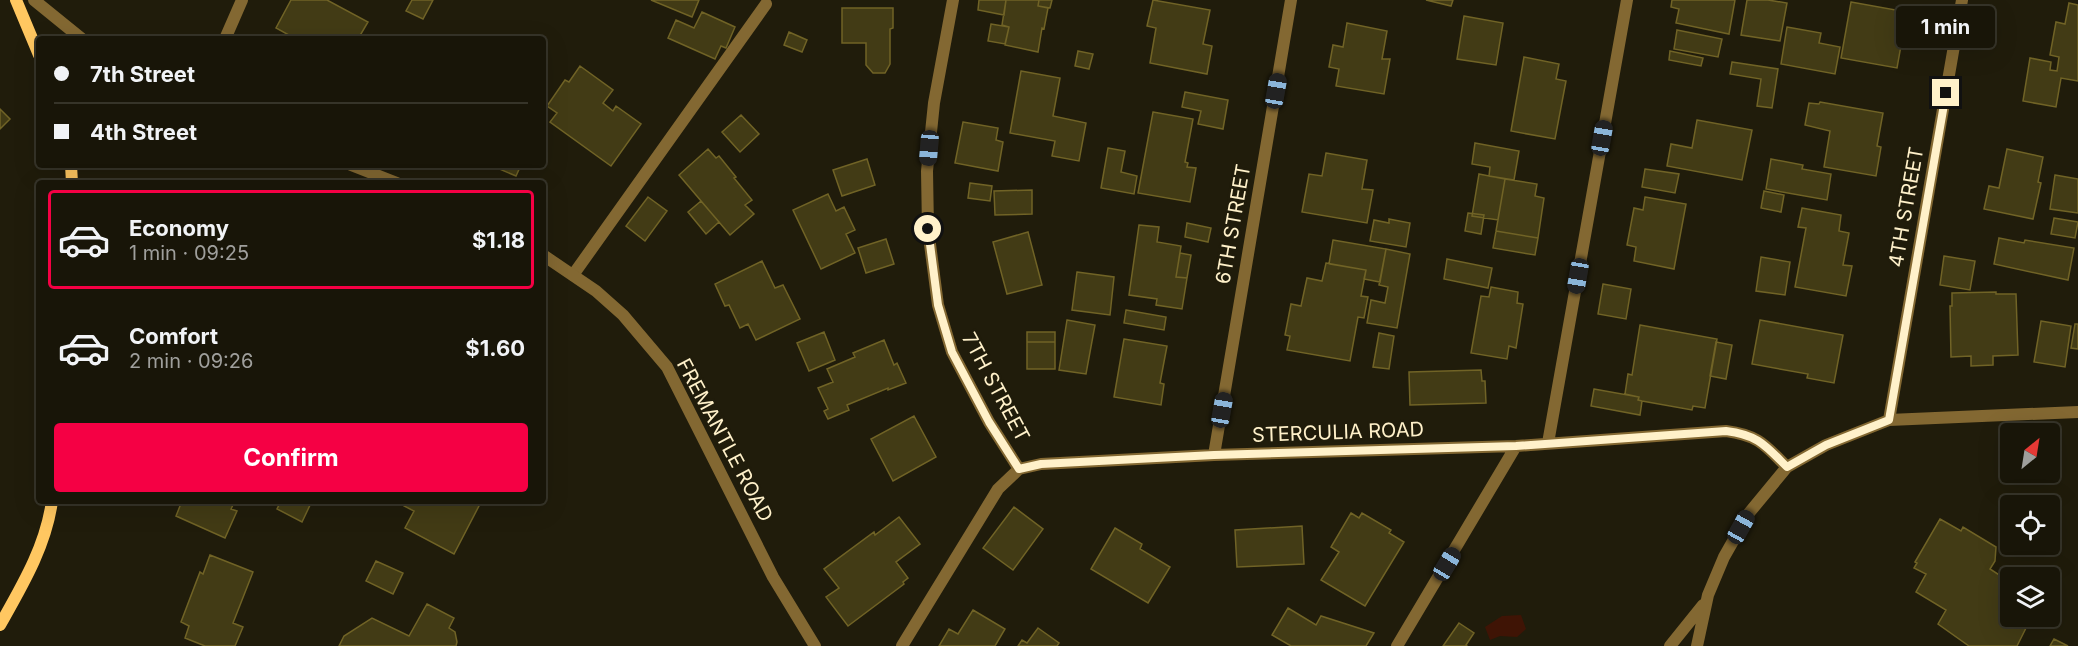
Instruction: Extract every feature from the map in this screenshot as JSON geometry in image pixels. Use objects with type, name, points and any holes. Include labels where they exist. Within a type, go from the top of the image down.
[{"type":"street","points":[[16,0],[36,48]]},
{"type":"street","points":[[34,0],[78,36]]},
{"type":"street","points":[[226,36],[242,0]]},
{"type":"street","name":"7TH STREET","points":[[953,0],[934,104],[927,171],[928,229],[938,305],[952,352],[989,422],[1019,469]]},
{"type":"street","name":"6TH STREET","points":[[1214,455],[1291,0]]},
{"type":"street","points":[[1548,443],[1627,0]]},
{"type":"street","name":"4TH STREET","points":[[1889,420],[1962,0]]},
{"type":"street","points":[[573,275],[766,4]]},
{"type":"street","points":[[359,168],[389,180]]},
{"type":"street","name":"FREMANTLE ROAD","points":[[546,257],[596,291],[623,315],[667,367],[773,577],[814,646]]},
{"type":"street","points":[[1697,646],[1706,602],[1724,557],[1749,513],[1787,467],[1826,445],[1889,420],[2078,412]]},
{"type":"street","name":"STERCULIA ROAD","points":[[1019,469],[1041,464],[1214,455],[1516,446],[1726,431],[1745,433],[1762,442],[1787,467]]},
{"type":"street","points":[[1397,646],[1516,446]]},
{"type":"street","points":[[902,646],[998,489],[1019,469]]},
{"type":"street","points":[[0,625],[30,571],[52,504]]},
{"type":"street","points":[[1670,646],[1706,602]]},
{"type":"shaded area","points":[[1521,615],[1526,629],[1517,637],[1500,636],[1490,640],[1485,627],[1502,616]]},
{"type":"building","points":[[291,0],[327,0],[368,22],[360,36],[291,36],[276,28]]},
{"type":"building","points":[[412,0],[433,0],[423,19],[406,11]]},
{"type":"building","points":[[651,0],[699,0],[692,17]]},
{"type":"building","points":[[979,0],[1006,0],[1004,15],[978,10]]},
{"type":"building","points":[[1006,0],[1039,0],[1038,6],[1048,8],[1038,52],[1005,45],[1009,27],[1002,25]]},
{"type":"building","points":[[1039,0],[1052,0],[1050,8],[1038,6]]},
{"type":"building","points":[[1153,0],[1210,10],[1203,44],[1212,46],[1207,74],[1150,63],[1156,28],[1147,26]]},
{"type":"building","points":[[1426,0],[1453,0],[1451,6]]},
{"type":"building","points":[[1672,0],[1735,0],[1729,34],[1676,23],[1679,9],[1671,7]]},
{"type":"building","points":[[1747,0],[1787,3],[1780,41],[1741,35]]},
{"type":"building","points":[[1851,2],[1907,12],[1897,68],[1841,58]]},
{"type":"building","points":[[2069,3],[2078,5],[2078,81],[2061,78],[2056,107],[2023,101],[2030,58],[2051,62],[2050,70],[2057,71],[2059,57],[2050,55],[2056,22],[2065,24]]},
{"type":"building","points":[[842,8],[893,8],[893,28],[890,29],[890,64],[885,73],[873,73],[866,65],[866,43],[842,43]]},
{"type":"building","points":[[702,12],[735,27],[726,48],[721,46],[715,59],[668,38],[676,20],[694,28]]},
{"type":"building","points":[[1464,16],[1503,23],[1496,65],[1457,59]]},
{"type":"building","points":[[1347,23],[1387,31],[1382,59],[1390,59],[1384,94],[1336,86],[1339,69],[1329,67],[1333,45],[1343,47]]},
{"type":"building","points":[[991,24],[1009,27],[1005,44],[988,41]]},
{"type":"building","points":[[1787,27],[1821,33],[1819,43],[1840,47],[1835,74],[1781,64]]},
{"type":"building","points":[[1677,30],[1722,39],[1718,57],[1674,49]]},
{"type":"building","points":[[789,32],[807,40],[802,52],[784,45]]},
{"type":"building","points":[[1078,51],[1093,54],[1089,69],[1075,66]]},
{"type":"building","points":[[1670,51],[1703,58],[1701,66],[1669,60]]},
{"type":"building","points":[[1524,57],[1559,64],[1556,79],[1566,81],[1555,139],[1511,131]]},
{"type":"building","points":[[1732,62],[1778,69],[1772,108],[1757,106],[1761,79],[1730,74]]},
{"type":"building","points":[[580,66],[613,90],[603,103],[613,111],[616,106],[641,124],[611,166],[550,122],[557,113],[547,106],[565,80],[569,82]]},
{"type":"building","points":[[1021,71],[1060,78],[1053,116],[1086,123],[1079,161],[1052,156],[1055,141],[1010,133]]},
{"type":"building","points":[[1185,92],[1228,100],[1223,129],[1198,124],[1201,111],[1182,107]]},
{"type":"building","points":[[1820,102],[1883,113],[1877,146],[1881,147],[1876,176],[1824,167],[1830,131],[1805,125],[1809,103],[1819,104]]},
{"type":"building","points":[[0,109],[10,119],[0,129]]},
{"type":"building","points":[[1153,112],[1193,119],[1185,162],[1188,163],[1187,167],[1196,168],[1190,202],[1138,193]]},
{"type":"building","points":[[741,115],[759,134],[740,152],[722,132]]},
{"type":"building","points":[[1697,120],[1752,130],[1742,180],[1667,166],[1671,144],[1692,148]]},
{"type":"building","points":[[963,122],[998,128],[996,140],[1003,142],[998,171],[955,163]]},
{"type":"building","points":[[1475,143],[1519,151],[1514,180],[1489,176],[1490,167],[1472,164]]},
{"type":"building","points":[[1108,148],[1125,151],[1121,172],[1137,176],[1134,194],[1101,188]]},
{"type":"building","points":[[708,149],[716,158],[719,156],[752,200],[745,205],[754,214],[730,235],[679,175]]},
{"type":"building","points":[[2007,149],[2043,157],[2038,182],[2041,183],[2033,219],[1984,209],[1989,186],[1999,188]]},
{"type":"building","points":[[1326,153],[1367,160],[1362,189],[1373,190],[1367,223],[1302,212],[1309,174],[1322,176]]},
{"type":"building","points":[[867,159],[875,185],[842,196],[833,170]]},
{"type":"building","points":[[1771,159],[1803,165],[1802,169],[1831,174],[1827,200],[1766,189]]},
{"type":"building","points":[[497,168],[520,168],[516,176]]},
{"type":"building","points":[[1645,169],[1679,174],[1675,193],[1642,187]]},
{"type":"building","points":[[1479,174],[1505,179],[1498,220],[1472,216]]},
{"type":"building","points":[[2055,175],[2078,179],[2078,213],[2050,209]]},
{"type":"building","points":[[1505,179],[1537,184],[1535,196],[1544,198],[1538,238],[1496,231]]},
{"type":"building","points":[[970,183],[992,186],[990,201],[968,198]]},
{"type":"building","points":[[1032,190],[1032,214],[995,215],[994,191]]},
{"type":"building","points":[[1764,191],[1784,195],[1781,212],[1761,208]]},
{"type":"building","points":[[828,194],[836,211],[844,207],[855,230],[846,234],[855,253],[821,269],[793,210]]},
{"type":"building","points":[[648,197],[667,211],[645,241],[626,226]]},
{"type":"building","points":[[1645,197],[1686,204],[1674,269],[1634,261],[1636,247],[1627,245],[1634,208],[1643,210]]},
{"type":"building","points":[[701,201],[719,222],[706,234],[688,212]]},
{"type":"building","points":[[1802,208],[1841,215],[1839,231],[1849,233],[1843,265],[1852,266],[1846,296],[1795,287],[1806,228],[1798,227]]},
{"type":"building","points":[[1468,213],[1484,215],[1481,234],[1465,231]]},
{"type":"building","points":[[2054,218],[2078,222],[2075,238],[2051,234]]},
{"type":"building","points":[[1389,219],[1410,223],[1406,247],[1370,241],[1374,220],[1389,223]]},
{"type":"building","points":[[1187,223],[1211,228],[1208,242],[1185,237]]},
{"type":"building","points":[[1139,225],[1159,227],[1157,242],[1181,246],[1176,277],[1187,278],[1182,309],[1156,305],[1157,299],[1129,295]]},
{"type":"building","points":[[1496,231],[1538,238],[1535,255],[1493,248]]},
{"type":"building","points":[[1028,232],[1042,285],[1007,294],[993,242]]},
{"type":"building","points":[[1999,238],[2074,248],[2068,280],[1994,264]]},
{"type":"building","points":[[886,239],[894,264],[866,273],[858,248]]},
{"type":"building","points":[[1333,240],[1386,249],[1380,282],[1364,279],[1366,270],[1329,264]]},
{"type":"building","points":[[1386,249],[1410,254],[1397,328],[1367,323],[1371,300],[1385,303],[1388,287],[1379,285]]},
{"type":"building","points":[[1180,253],[1191,255],[1187,278],[1176,277]]},
{"type":"building","points":[[1944,256],[1975,261],[1970,290],[1940,285]]},
{"type":"building","points":[[1761,257],[1790,262],[1785,295],[1756,291]]},
{"type":"building","points":[[1447,259],[1492,268],[1488,288],[1444,279]]},
{"type":"building","points":[[762,261],[775,288],[783,285],[800,319],[756,340],[748,324],[740,328],[729,305],[725,306],[715,284]]},
{"type":"building","points":[[1326,263],[1366,270],[1361,296],[1368,297],[1364,318],[1358,317],[1350,361],[1287,350],[1290,336],[1285,335],[1291,304],[1301,306],[1307,278],[1322,281]]},
{"type":"building","points":[[1077,272],[1114,277],[1110,315],[1072,310]]},
{"type":"building","points":[[1603,284],[1631,289],[1626,319],[1598,314]]},
{"type":"building","points":[[1491,287],[1518,292],[1517,303],[1523,304],[1516,348],[1509,346],[1507,359],[1471,353],[1481,296],[1489,297]]},
{"type":"building","points":[[1996,292],[1996,294],[2016,294],[2018,355],[1993,356],[1993,365],[1971,366],[1971,356],[1951,357],[1952,293]]},
{"type":"building","points":[[1126,310],[1166,317],[1164,330],[1124,323]]},
{"type":"building","points":[[1067,320],[1095,325],[1086,374],[1059,370]]},
{"type":"building","points":[[1760,320],[1843,335],[1834,383],[1807,378],[1808,374],[1752,364]]},
{"type":"building","points":[[2041,321],[2071,326],[2065,367],[2034,362]]},
{"type":"building","points":[[2075,324],[2078,324],[2078,349],[2071,348]]},
{"type":"building","points":[[1640,325],[1717,339],[1705,408],[1693,406],[1692,410],[1642,401],[1638,400],[1639,397],[1625,394],[1628,374],[1632,375]]},
{"type":"building","points":[[824,332],[835,360],[809,371],[797,343]]},
{"type":"building","points":[[1027,332],[1055,332],[1055,342],[1027,342]]},
{"type":"building","points":[[1379,333],[1394,336],[1389,369],[1373,367]]},
{"type":"building","points":[[1124,339],[1167,346],[1160,383],[1164,384],[1161,405],[1114,397]]},
{"type":"building","points":[[884,340],[894,365],[897,363],[906,383],[847,405],[849,410],[828,419],[824,411],[828,409],[818,388],[833,382],[827,369],[855,357],[853,353]]},
{"type":"building","points":[[1027,342],[1055,342],[1055,369],[1027,369]]},
{"type":"building","points":[[1716,342],[1732,345],[1726,379],[1710,376]]},
{"type":"building","points":[[1481,370],[1482,381],[1485,381],[1486,403],[1410,405],[1409,372]]},
{"type":"building","points":[[1594,389],[1639,397],[1638,400],[1642,401],[1640,415],[1591,406]]},
{"type":"building","points":[[914,416],[936,457],[893,481],[871,439]]},
{"type":"building","points":[[181,504],[234,504],[231,509],[237,511],[225,538],[176,516]]},
{"type":"building","points":[[280,504],[311,504],[302,522],[277,509]]},
{"type":"building","points":[[405,504],[480,504],[454,554],[405,528],[414,511],[404,506]]},
{"type":"building","points":[[1014,507],[1043,529],[1013,570],[983,548]]},
{"type":"building","points":[[1351,513],[1359,518],[1362,513],[1391,530],[1389,533],[1404,542],[1365,606],[1321,580],[1339,552],[1331,547]]},
{"type":"building","points":[[899,517],[920,544],[896,562],[908,578],[903,582],[904,584],[848,626],[826,597],[839,588],[824,569],[874,532],[875,535]]},
{"type":"building","points":[[1940,519],[1961,531],[1963,527],[1996,547],[1995,561],[1990,569],[2000,576],[2000,627],[2026,627],[2017,646],[1969,646],[1938,624],[1946,610],[1916,592],[1926,574],[1914,568],[1917,563],[1915,562]]},
{"type":"building","points":[[1302,526],[1304,564],[1237,567],[1235,530]]},
{"type":"building","points":[[1115,528],[1142,544],[1140,549],[1170,567],[1148,603],[1091,569]]},
{"type":"building","points":[[210,555],[253,572],[233,623],[243,627],[235,646],[205,646],[185,638],[189,626],[181,622],[200,572],[203,574]]},
{"type":"building","points":[[376,561],[403,573],[393,594],[366,581]]},
{"type":"building","points":[[427,604],[454,618],[449,628],[455,632],[456,646],[339,646],[344,636],[372,618],[409,636]]},
{"type":"building","points":[[1288,608],[1316,625],[1321,616],[1374,633],[1366,646],[1291,646],[1272,635]]},
{"type":"building","points":[[973,610],[1005,629],[995,646],[939,646],[949,629],[958,634]]},
{"type":"building","points":[[1459,623],[1474,633],[1467,646],[1443,646]]},
{"type":"building","points":[[1038,628],[1059,643],[1057,646],[1018,646],[1022,640],[1027,643]]},
{"type":"building","points":[[2054,639],[2068,646],[2050,646]]},
{"type":"route","points":[[928,229],[938,305],[952,352],[989,422],[1019,469],[1041,464],[1214,455],[1516,446],[1726,431],[1745,433],[1762,442],[1787,467],[1826,445],[1889,420],[1946,93]]}]
